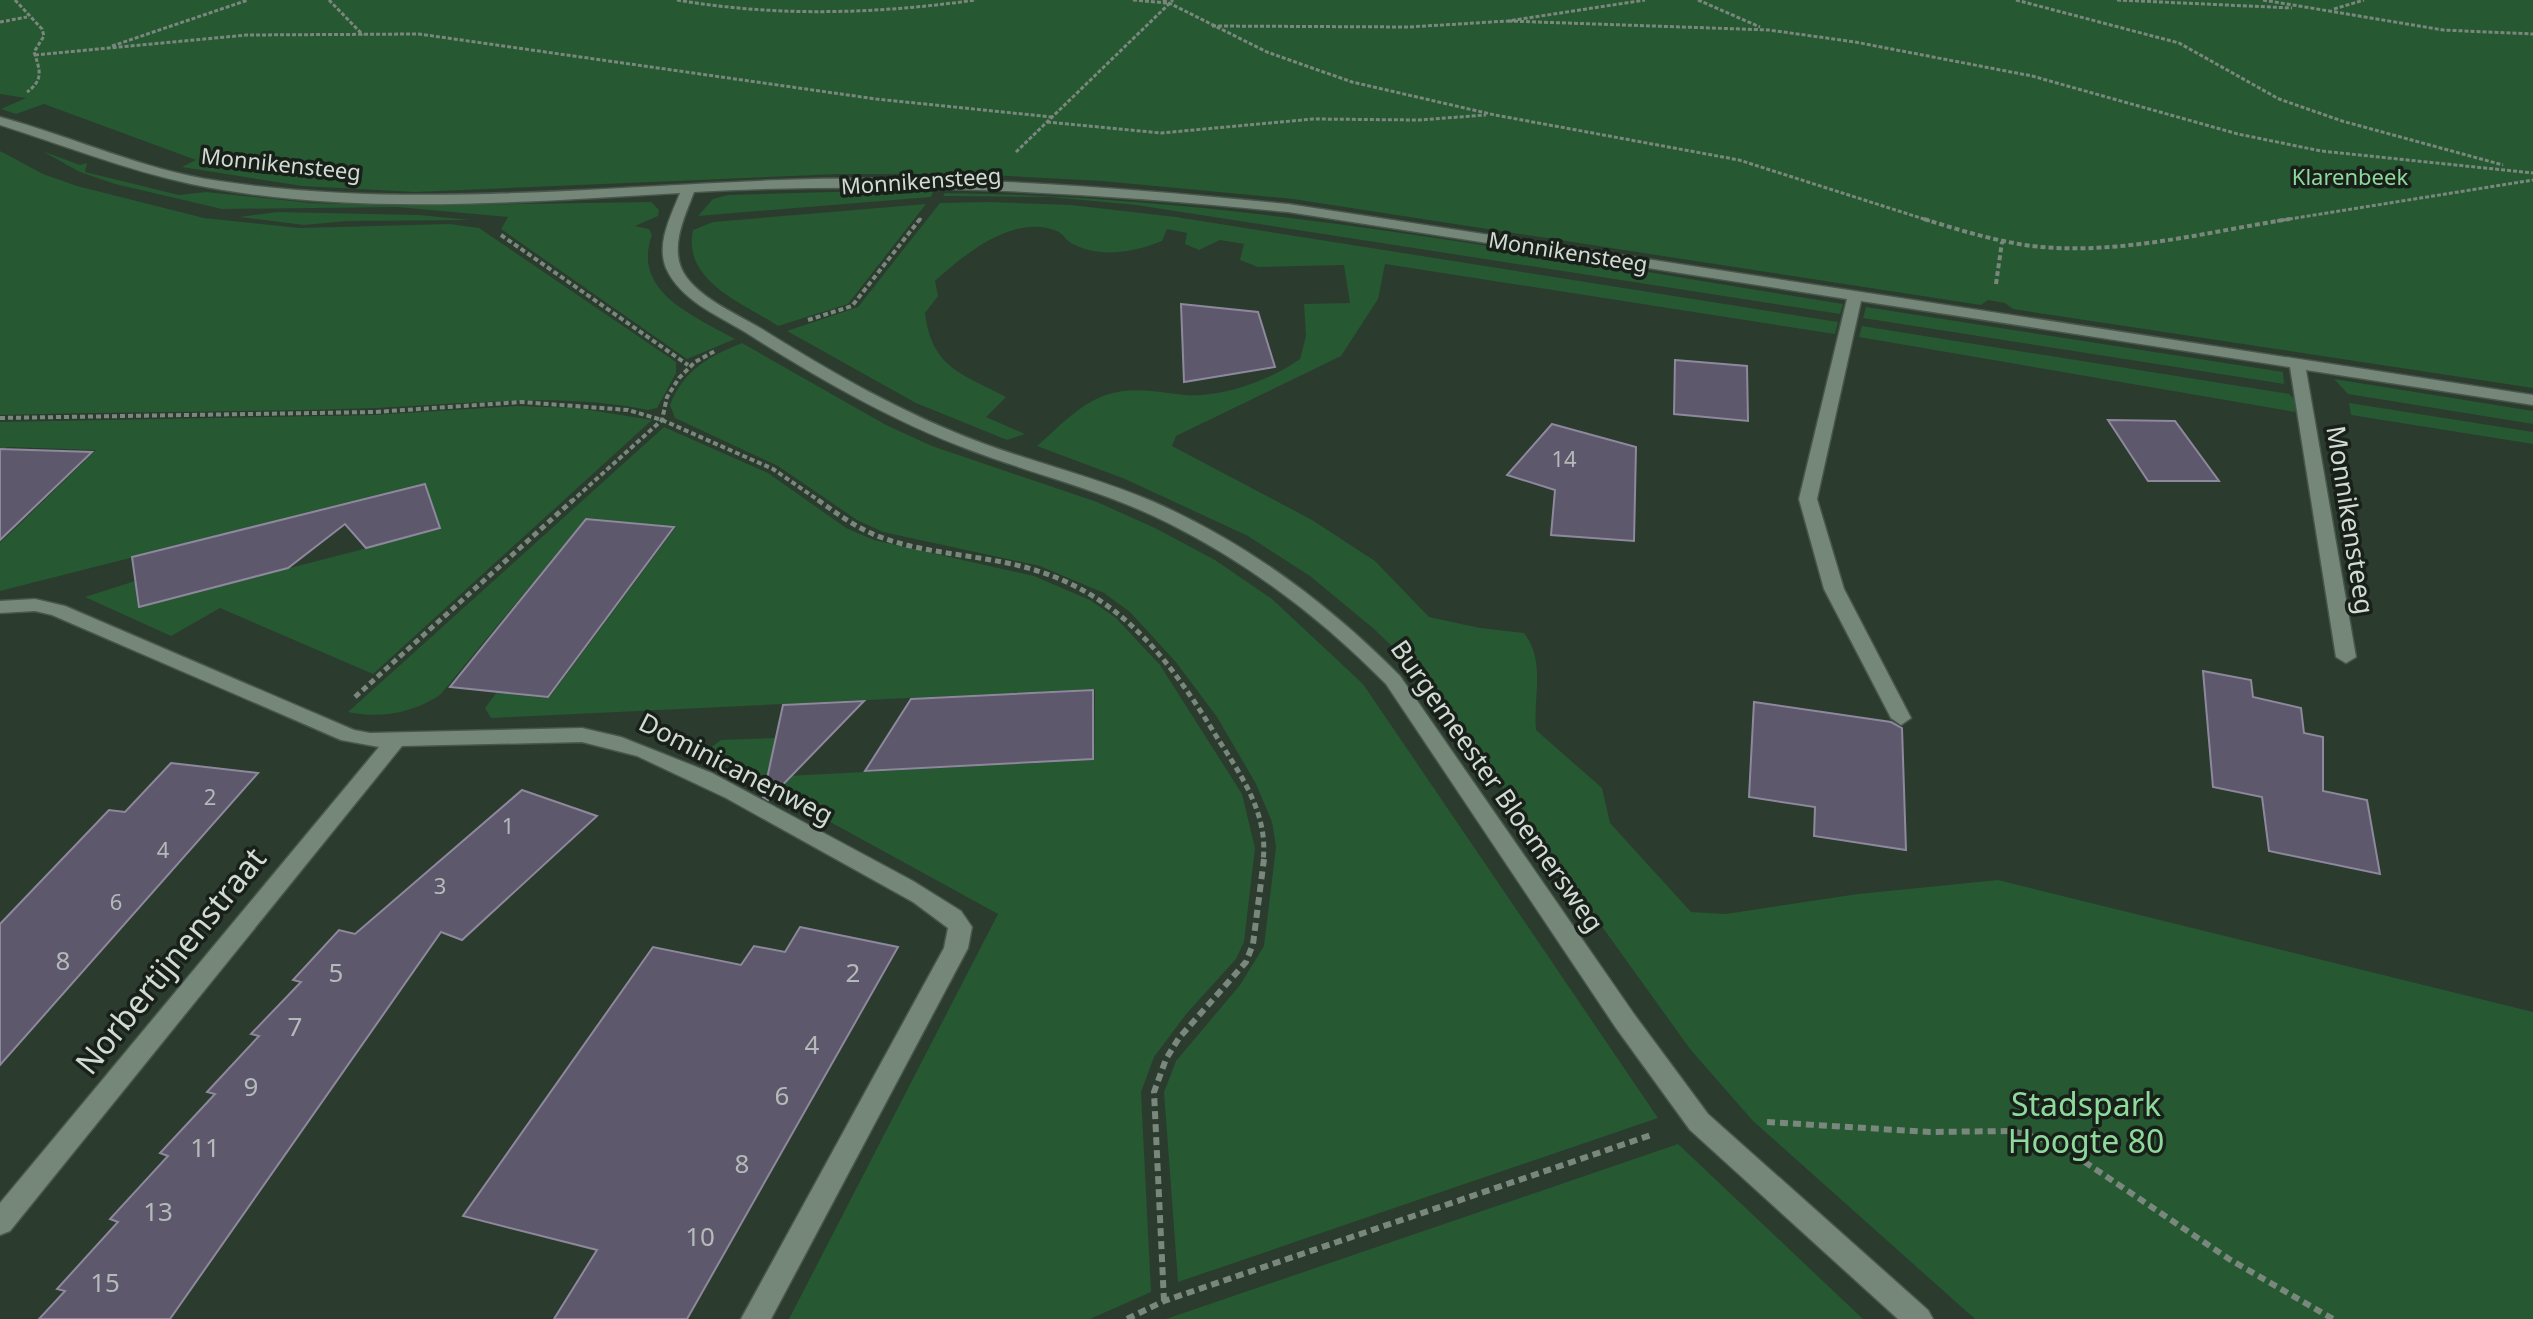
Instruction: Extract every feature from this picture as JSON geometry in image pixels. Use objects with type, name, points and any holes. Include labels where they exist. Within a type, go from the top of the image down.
[{"type":"street","name":"Monnikensteeg","points":[[0,121],[167,175],[272,191],[409,199],[783,184],[971,184],[1098,190],[1288,208],[2533,400]]},
{"type":"street","name":"Burgemeester Bloemersweg","points":[[689,188],[671,237],[672,267],[687,287],[761,335],[903,415],[948,436],[1109,490],[1172,517],[1289,586],[1353,637],[1393,680],[1625,1021],[1699,1122],[1918,1319]]},
{"type":"street","points":[[1855,296],[1808,499],[1834,589],[1901,718]]},
{"type":"street","name":"Monnikensteeg","points":[[2297,363],[2346,657]]},
{"type":"street","name":"Dominicanenweg","points":[[0,607],[35,605],[58,610],[359,738],[395,741],[582,735],[626,743],[698,776],[943,910],[960,927],[956,948],[756,1319]]},
{"type":"street","name":"Norbertijnenstraat","points":[[0,1223],[395,741]]},
{"type":"path","points":[[15,0],[42,29],[44,36],[35,55],[41,73],[37,85],[18,99]]},
{"type":"path","points":[[99,49],[173,28],[248,0]]},
{"type":"path","points":[[329,0],[364,35]]},
{"type":"path","points":[[677,0],[731,10],[827,12],[976,0]]},
{"type":"path","points":[[1133,0],[1168,1],[1211,26],[1267,52],[1352,82],[1495,115],[1739,160],[1974,235],[2044,248],[2100,247],[2165,239],[2533,180]]},
{"type":"path","points":[[1211,26],[1409,27],[1508,21],[1645,0]]},
{"type":"path","points":[[1698,0],[1731,17],[1769,30]]},
{"type":"path","points":[[2016,0],[2179,43],[2279,99],[2342,121],[2533,173]]},
{"type":"path","points":[[2117,0],[2306,8],[2443,30],[2533,34]]},
{"type":"path","points":[[2263,0],[2306,8]]},
{"type":"path","points":[[2325,10],[2364,0]]},
{"type":"path","points":[[971,184],[977,174],[1010,157],[1168,1]]},
{"type":"path","points":[[0,22],[28,17]]},
{"type":"path","points":[[1508,21],[1769,30],[1957,59],[2032,76],[2238,134],[2321,151],[2432,164],[2515,168]]},
{"type":"path","points":[[35,55],[247,35],[448,36],[876,99],[1052,117]]},
{"type":"path","points":[[1047,122],[1161,133],[1313,119],[1419,120],[1495,115]]},
{"type":"path","points":[[325,725],[662,420],[668,395],[688,365],[701,356],[852,306],[936,200],[943,184]]},
{"type":"path","points":[[0,418],[375,412],[521,402],[628,410],[662,420],[773,469],[852,524],[878,536],[1039,571],[1097,596],[1145,636],[1189,691],[1253,795],[1265,849],[1253,944],[1246,962],[1179,1038],[1162,1067],[1154,1092],[1164,1301]]},
{"type":"path","points":[[1127,1319],[1164,1301],[1670,1129],[1699,1122],[1771,1122],[1930,1132],[2013,1131],[2058,1144],[2229,1259],[2333,1319]]},
{"type":"green space","name":"Klarenbeek","points":[[0,0],[2533,0],[2533,388],[2013,309],[2005,303],[1988,300],[1981,305],[1293,199],[1102,181],[970,174],[840,174],[415,192],[302,186],[182,167],[196,160],[44,104],[16,114],[1,109],[26,98],[0,94],[0,23],[14,19],[0,21]]},
{"type":"green space","points":[[0,151],[43,174],[77,186],[204,218],[300,228],[450,224],[479,228],[676,362],[676,373],[657,408],[648,410],[546,400],[376,408],[0,415]]},
{"type":"green space","points":[[42,151],[80,165],[87,163],[85,172],[179,195],[206,192],[311,203],[401,206],[651,202],[659,210],[658,216],[635,226],[649,229],[652,235],[648,255],[650,272],[658,287],[686,311],[735,339],[687,359],[501,229],[508,217],[397,207],[222,209],[115,184],[80,172]]},
{"type":"green space","points":[[933,192],[931,197],[698,216],[713,199],[728,195]]},
{"type":"green space","points":[[945,193],[1058,197],[1171,205],[1284,217],[1508,249],[1843,304],[1840,314],[1136,205],[1051,197],[943,196]]},
{"type":"green space","name":"Stadspark Hoogte 80","points":[[940,203],[1071,205],[1176,217],[1838,322],[1835,334],[1385,264],[1378,299],[1341,356],[1176,436],[1172,446],[1312,520],[1375,561],[1429,617],[1524,633],[1531,644],[1537,667],[1536,730],[1602,788],[1610,823],[1691,912],[1726,914],[1858,894],[1998,880],[2533,1012],[2533,1319],[1975,1319],[1753,1121],[1690,1049],[1419,672],[1374,629],[1310,576],[1248,536],[1125,479],[1037,446],[1078,410],[1106,395],[1135,390],[1185,395],[1214,394],[1245,386],[1288,367],[1300,359],[1306,336],[1304,304],[1350,303],[1344,265],[1258,267],[1240,260],[1244,244],[1220,240],[1199,250],[1185,244],[1187,233],[1167,229],[1162,241],[1117,252],[1082,248],[1057,231],[1040,227],[1007,232],[990,240],[935,281],[938,296],[925,313],[934,346],[951,367],[1006,397],[986,417],[1025,434],[1007,440],[916,403],[787,331],[858,307]]},
{"type":"green space","points":[[926,204],[848,304],[778,326],[718,288],[706,277],[692,248],[693,230],[713,222]]},
{"type":"green space","points":[[277,212],[419,215],[470,220],[347,221],[304,225],[239,217]]},
{"type":"green space","points":[[1866,307],[2283,372],[2284,384],[1863,318]]},
{"type":"green space","points":[[1862,326],[2289,394],[2294,399],[2295,412],[1859,337]]},
{"type":"green space","points":[[742,343],[886,425],[932,446],[1097,502],[1155,528],[1215,560],[1272,599],[1363,684],[1658,1118],[1178,1282],[1164,1092],[1176,1061],[1240,985],[1264,946],[1276,847],[1272,822],[1256,784],[1217,717],[1175,661],[1130,612],[1104,593],[1040,566],[883,532],[857,520],[778,466],[675,418],[670,405],[690,373],[719,353]]},
{"type":"green space","points":[[2334,379],[2533,411],[2533,424],[2348,394]]},
{"type":"green space","points":[[2349,403],[2533,432],[2533,444],[2351,415]]},
{"type":"green space","points":[[518,406],[577,408],[652,420],[373,674],[220,608],[171,636],[85,597],[135,581],[138,607],[441,529],[425,483],[0,591],[0,543],[96,450],[7,447],[0,454],[0,422],[373,415]]},
{"type":"green space","points":[[664,427],[768,473],[846,528],[874,540],[1034,576],[1090,600],[1116,618],[1160,665],[1242,794],[1255,848],[1244,942],[1236,959],[1187,1013],[1154,1057],[1141,1092],[1151,1292],[1090,1319],[789,1319],[998,914],[708,755],[709,749],[721,740],[775,738],[768,777],[1094,760],[1095,689],[491,718],[485,708],[496,693],[549,698],[676,527],[586,518],[441,694],[420,706],[396,713],[372,715],[348,712]]},
{"type":"green space","points":[[1678,1144],[1863,1319],[1166,1319]]},
{"type":"building","points":[[1181,304],[1258,312],[1275,367],[1184,382]]},
{"type":"building","points":[[1675,360],[1747,366],[1748,421],[1674,414]]},
{"type":"building","points":[[2108,420],[2175,421],[2219,481],[2148,481]]},
{"type":"building","points":[[1552,424],[1636,447],[1634,541],[1551,535],[1555,490],[1507,475]]},
{"type":"building","points":[[0,449],[92,452],[0,540]]},
{"type":"building","points":[[425,484],[440,528],[366,548],[345,524],[288,568],[139,607],[132,557]]},
{"type":"building","points":[[586,519],[674,527],[548,697],[450,687]]},
{"type":"building","points":[[2203,671],[2251,680],[2253,697],[2301,708],[2304,733],[2323,737],[2323,791],[2367,800],[2380,874],[2269,851],[2262,797],[2213,787]]},
{"type":"building","points":[[1093,690],[1093,759],[865,771],[911,699]]},
{"type":"building","points":[[864,701],[768,800],[763,797],[783,705]]},
{"type":"building","points":[[1754,702],[1891,722],[1902,728],[1906,850],[1814,836],[1815,807],[1749,797]]},
{"type":"building","points":[[171,763],[258,773],[0,1065],[0,924],[109,810],[125,812]]},
{"type":"building","points":[[522,790],[597,816],[462,940],[441,932],[170,1319],[39,1319],[65,1291],[57,1289],[118,1222],[110,1219],[168,1156],[160,1153],[215,1094],[207,1092],[259,1036],[251,1034],[301,982],[293,980],[339,930],[355,934]]},
{"type":"building","points":[[800,927],[898,947],[687,1319],[554,1319],[597,1250],[463,1216],[653,947],[741,965],[754,946],[785,952]]}]
